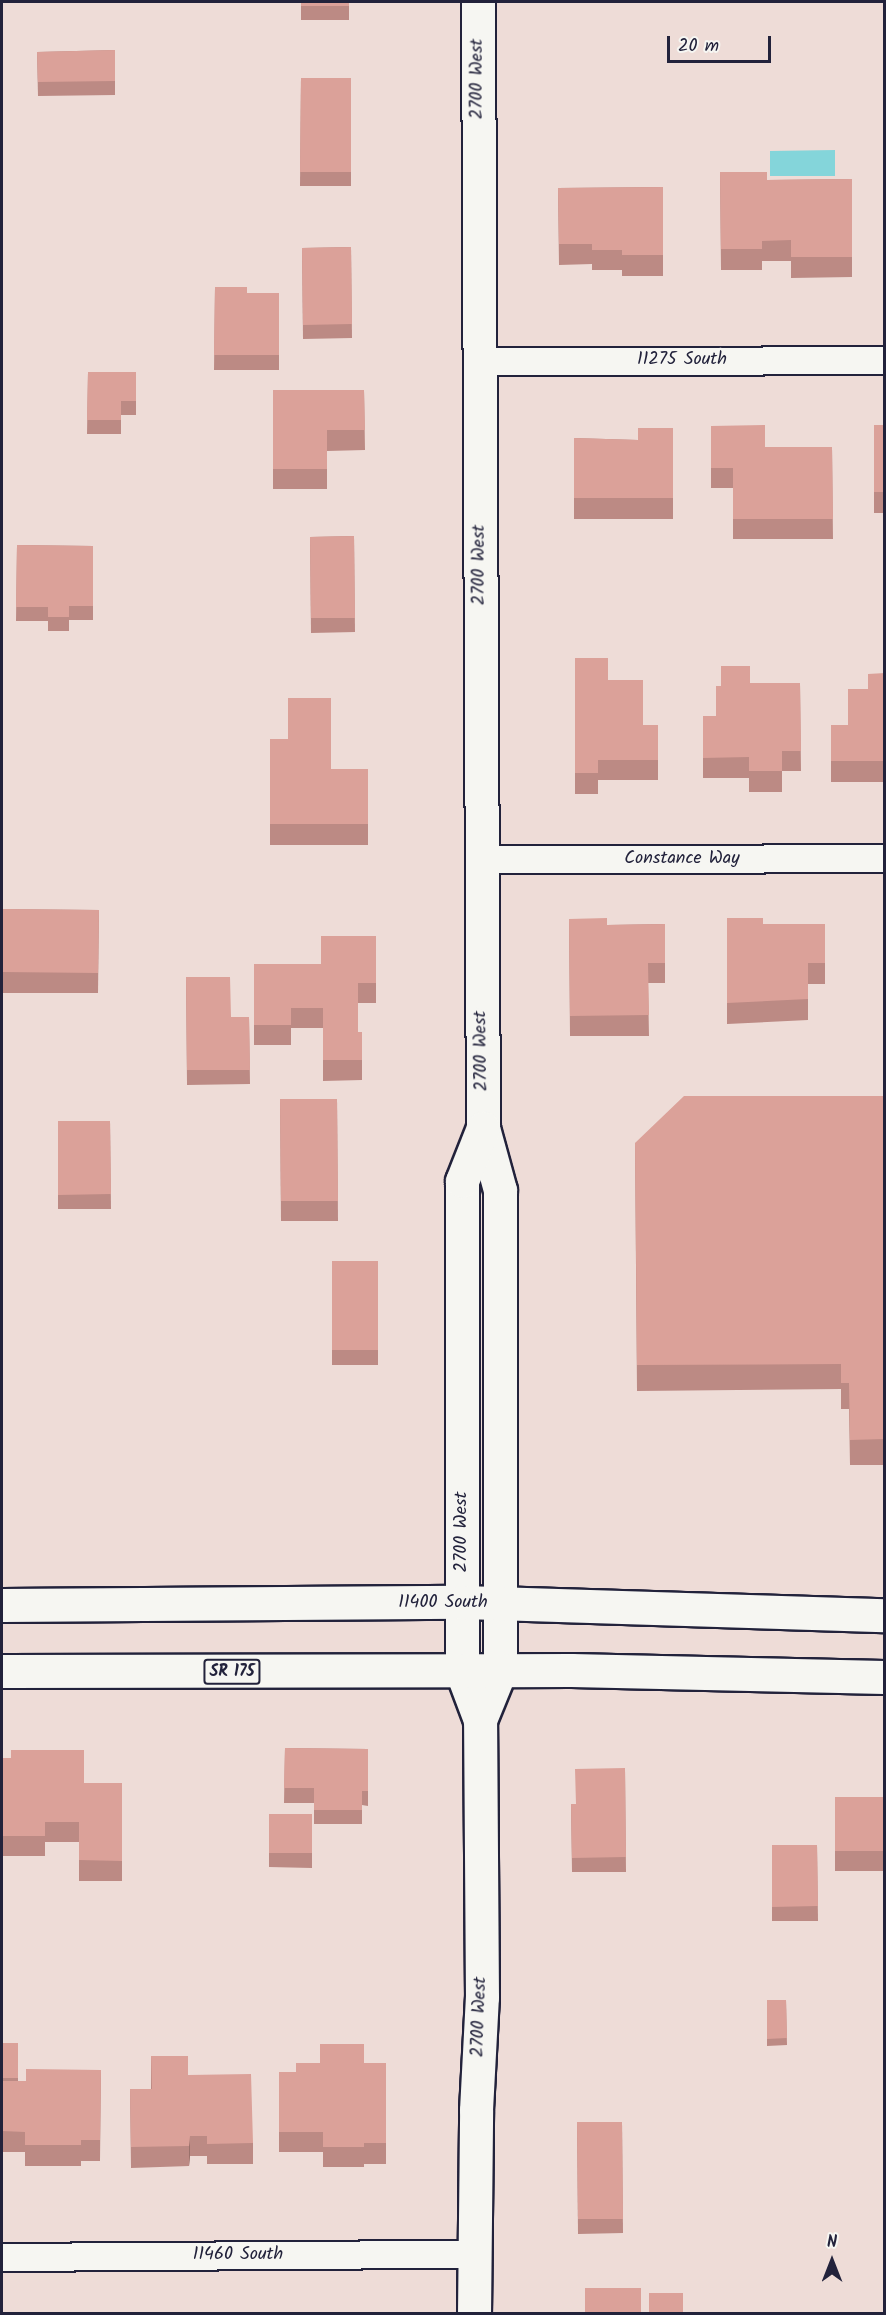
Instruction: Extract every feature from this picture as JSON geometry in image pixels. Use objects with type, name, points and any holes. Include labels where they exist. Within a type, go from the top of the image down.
[{"type":"main road","name":"2700 West","points":[[478,2],[480,859],[483,1128],[500,1190],[500,1671],[480,1720]]},
{"type":"main road","name":"2700 West","points":[[474,2313],[476,2110],[482,1997],[480,1720],[462,1672],[462,1181],[483,1128]]},
{"type":"main road","name":"11400 South","points":[[2,1605],[462,1602],[885,1615]]},
{"type":"main road","name":"SR 175","points":[[2,1671],[462,1672],[571,1670],[885,1677]]},
{"type":"street","name":"11275 South","points":[[480,361],[885,360]]},
{"type":"street","name":"Constance Way","points":[[480,859],[885,858]]},
{"type":"street","name":"11460 South","points":[[2,2257],[474,2254]]},
{"type":"water","points":[[835,150],[835,176],[770,176],[770,151]]},
{"type":"building","points":[[301,2],[349,2],[349,6],[301,6]]},
{"type":"building","points":[[115,50],[115,81],[38,82],[37,52]]},
{"type":"building","points":[[301,78],[351,78],[351,172],[300,172]]},
{"type":"building","points":[[720,172],[767,172],[767,180],[852,179],[852,257],[791,257],[791,240],[762,241],[762,249],[721,249]]},
{"type":"building","points":[[663,187],[663,255],[622,255],[622,250],[592,250],[592,244],[559,244],[558,188]]},
{"type":"building","points":[[351,247],[352,324],[303,325],[302,248]]},
{"type":"building","points":[[215,287],[247,287],[247,293],[279,293],[279,355],[214,355]]},
{"type":"building","points":[[88,372],[136,372],[136,401],[121,401],[121,420],[87,420]]},
{"type":"building","points":[[273,390],[364,390],[365,430],[327,430],[327,469],[273,469]]},
{"type":"building","points":[[765,425],[765,447],[832,447],[833,519],[733,519],[733,468],[711,468],[711,426]]},
{"type":"building","points":[[874,425],[885,425],[885,492],[874,492]]},
{"type":"building","points":[[638,428],[673,428],[673,498],[574,498],[574,438],[638,440]]},
{"type":"building","points":[[354,536],[355,618],[311,618],[310,537]]},
{"type":"building","points":[[17,545],[93,546],[93,606],[69,606],[69,617],[48,617],[48,607],[16,607]]},
{"type":"building","points":[[575,658],[608,658],[608,680],[643,680],[643,725],[658,725],[658,760],[598,760],[598,773],[575,773]]},
{"type":"building","points":[[721,666],[750,666],[750,683],[800,683],[801,751],[782,751],[782,771],[749,771],[749,757],[703,758],[703,716],[716,716],[716,686],[721,686]]},
{"type":"building","points":[[885,673],[884,761],[831,761],[831,725],[848,725],[848,689],[868,689],[868,674]]},
{"type":"building","points":[[288,698],[331,698],[331,769],[368,769],[368,824],[270,824],[270,739],[288,739]]},
{"type":"building","points":[[2,909],[99,910],[98,973],[2,972]]},
{"type":"building","points":[[607,918],[607,925],[665,924],[665,963],[648,963],[649,1015],[570,1016],[569,919]]},
{"type":"building","points":[[727,918],[763,918],[763,924],[825,924],[825,963],[808,963],[808,999],[727,1003]]},
{"type":"building","points":[[321,936],[376,936],[376,983],[358,983],[358,1032],[362,1032],[362,1060],[323,1060],[323,1008],[291,1008],[291,1025],[254,1025],[254,964],[321,964]]},
{"type":"building","points":[[186,977],[230,977],[231,1017],[249,1017],[250,1070],[187,1070]]},
{"type":"building","points":[[684,1096],[885,1096],[885,1439],[850,1440],[849,1383],[841,1383],[841,1364],[637,1365],[635,1143]]},
{"type":"building","points":[[280,1099],[337,1099],[338,1201],[281,1201]]},
{"type":"building","points":[[58,1121],[110,1121],[111,1194],[58,1195]]},
{"type":"building","points":[[332,1261],[378,1261],[378,1350],[332,1350]]},
{"type":"building","points":[[285,1748],[368,1749],[368,1791],[362,1791],[362,1810],[314,1810],[314,1788],[284,1788]]},
{"type":"building","points":[[11,1750],[84,1750],[84,1783],[122,1783],[122,1861],[79,1860],[79,1822],[45,1822],[45,1836],[2,1836],[2,1758],[11,1758]]},
{"type":"building","points":[[625,1768],[626,1857],[572,1858],[571,1804],[576,1804],[575,1769]]},
{"type":"building","points":[[835,1797],[885,1797],[885,1851],[835,1851]]},
{"type":"building","points":[[269,1814],[312,1814],[312,1853],[269,1853]]},
{"type":"building","points":[[772,1845],[817,1845],[818,1906],[772,1907]]},
{"type":"building","points":[[767,2000],[786,2000],[787,2038],[767,2039]]},
{"type":"building","points":[[2,2043],[18,2043],[18,2078],[2,2078]]},
{"type":"building","points":[[320,2044],[364,2044],[364,2063],[386,2063],[386,2143],[364,2143],[364,2147],[323,2147],[323,2132],[279,2132],[279,2072],[296,2072],[296,2063],[320,2063]]},
{"type":"building","points":[[151,2056],[188,2056],[188,2075],[251,2074],[253,2143],[207,2144],[207,2136],[190,2136],[189,2146],[131,2147],[130,2089],[152,2089]]},
{"type":"building","points":[[26,2069],[101,2070],[100,2140],[81,2140],[81,2145],[25,2145],[25,2132],[2,2131],[2,2081],[26,2081]]},
{"type":"building","points":[[577,2122],[622,2122],[623,2219],[578,2219]]},
{"type":"building","points":[[585,2288],[641,2288],[641,2313],[585,2313]]},
{"type":"building","points":[[649,2293],[683,2293],[683,2313],[649,2313]]}]
